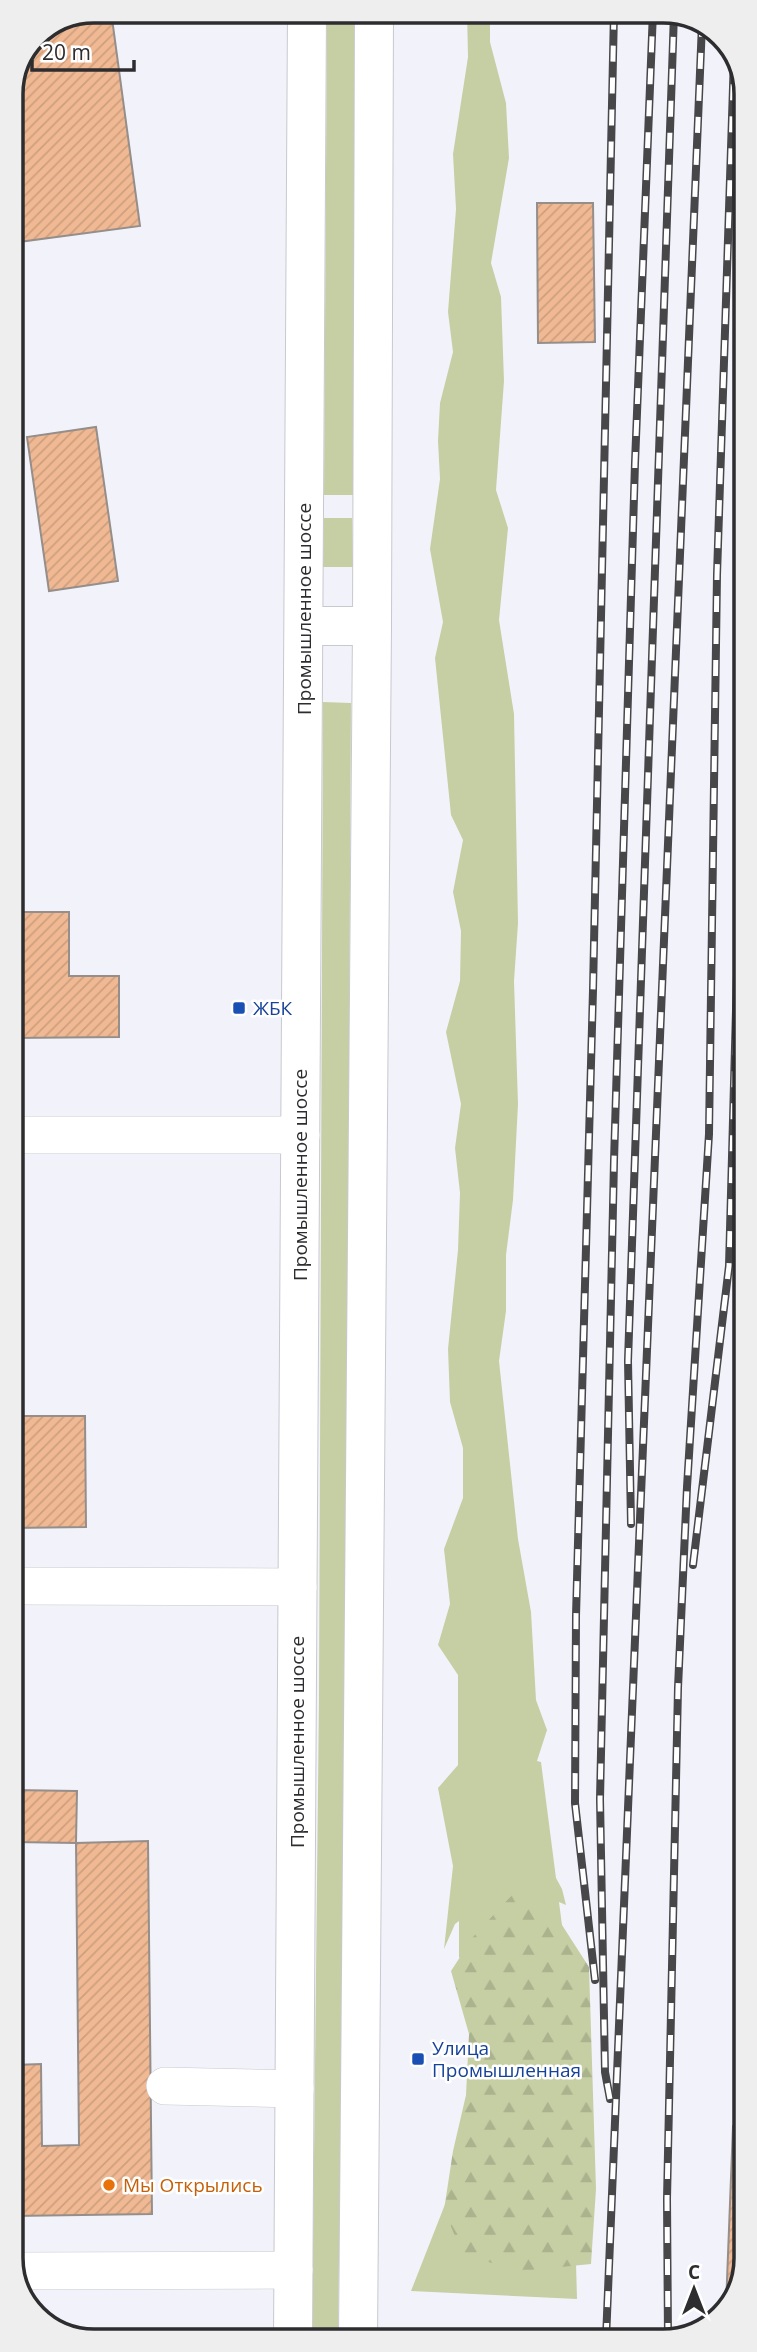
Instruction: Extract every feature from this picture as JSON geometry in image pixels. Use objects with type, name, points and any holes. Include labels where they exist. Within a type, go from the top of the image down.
[{"type":"main road","name":"Промышленное шоссе","points":[[293,2329],[307,23]]},
{"type":"main road","points":[[358,2329],[372,626],[374,23]]},
{"type":"main road","points":[[304,626],[372,626]]},
{"type":"lane","points":[[23,1135],[301,1135]]},
{"type":"lane","points":[[23,1586],[298,1587]]},
{"type":"lane","points":[[165,2086],[295,2089]]},
{"type":"lane","points":[[24,2271],[294,2270]]},
{"type":"green space","points":[[327,23],[355,23],[353,495],[324,495]]},
{"type":"green space","points":[[467,23],[490,23],[490,42],[506,103],[509,158],[491,263],[501,297],[504,381],[496,490],[508,528],[499,620],[514,714],[518,923],[514,981],[518,1104],[513,1200],[506,1255],[506,1311],[499,1361],[518,1539],[531,1612],[536,1700],[547,1730],[537,1761],[541,1762],[556,1878],[566,1905],[559,1902],[568,1972],[577,2299],[411,2291],[484,2105],[490,1998],[459,1957],[459,1921],[455,1924],[444,1949],[453,1866],[438,1788],[458,1765],[458,1675],[438,1645],[450,1604],[444,1549],[463,1498],[463,1448],[450,1402],[448,1349],[458,1250],[460,1193],[455,1148],[461,1104],[446,1032],[460,981],[461,931],[453,892],[463,840],[451,815],[435,658],[443,622],[430,549],[440,479],[440,403],[453,352],[448,312],[456,209],[453,154],[468,57]]},
{"type":"green space","points":[[324,518],[352,518],[353,567],[323,567]]},
{"type":"green space","points":[[323,702],[351,703],[345,1783],[338,2329],[312,2329],[319,1698]]},
{"type":"green space","points":[[514,1893],[553,1911],[589,1967],[596,2189],[591,2264],[521,2271],[463,2255],[444,2210],[453,2151],[466,2095],[469,2034],[451,1971],[473,1937]]},
{"type":"building","points":[[113,23],[140,226],[23,241],[24,80],[35,54],[54,35],[67,28],[80,24]]},
{"type":"building","points":[[537,203],[593,203],[595,342],[538,343]]},
{"type":"building","points":[[96,427],[118,581],[49,591],[27,437]]},
{"type":"building","points":[[23,912],[69,912],[69,976],[119,976],[119,1037],[23,1038]]},
{"type":"building","points":[[23,1416],[85,1416],[86,1527],[23,1528]]},
{"type":"building","points":[[23,1790],[77,1791],[76,1843],[23,1842]]},
{"type":"building","points":[[148,1841],[152,2214],[23,2216],[23,2065],[41,2064],[42,2146],[79,2145],[76,1843]]},
{"type":"building","points":[[733,2126],[734,2126],[734,2267],[727,2290]]},
{"type":"railway","points":[[595,1980],[575,1803],[576,1616],[593,990],[614,23]]},
{"type":"railway","points":[[610,2099],[605,2072],[600,1799],[614,1161],[635,463],[653,23]]},
{"type":"railway","points":[[631,1524],[628,1361],[674,24]]},
{"type":"railway","points":[[606,2329],[702,34]]},
{"type":"railway","points":[[668,2329],[667,2199],[678,1688],[687,1487],[709,1134],[717,575],[733,81]]},
{"type":"railway","points":[[693,1565],[729,1266],[734,1084]]},
{"type":"place","name":"ЖБК","points":[[239,1008]]},
{"type":"place","name":"Улица Промышленная","points":[[418,2059]]},
{"type":"place","name":"Мы Открылись","points":[[109,2185]]}]
